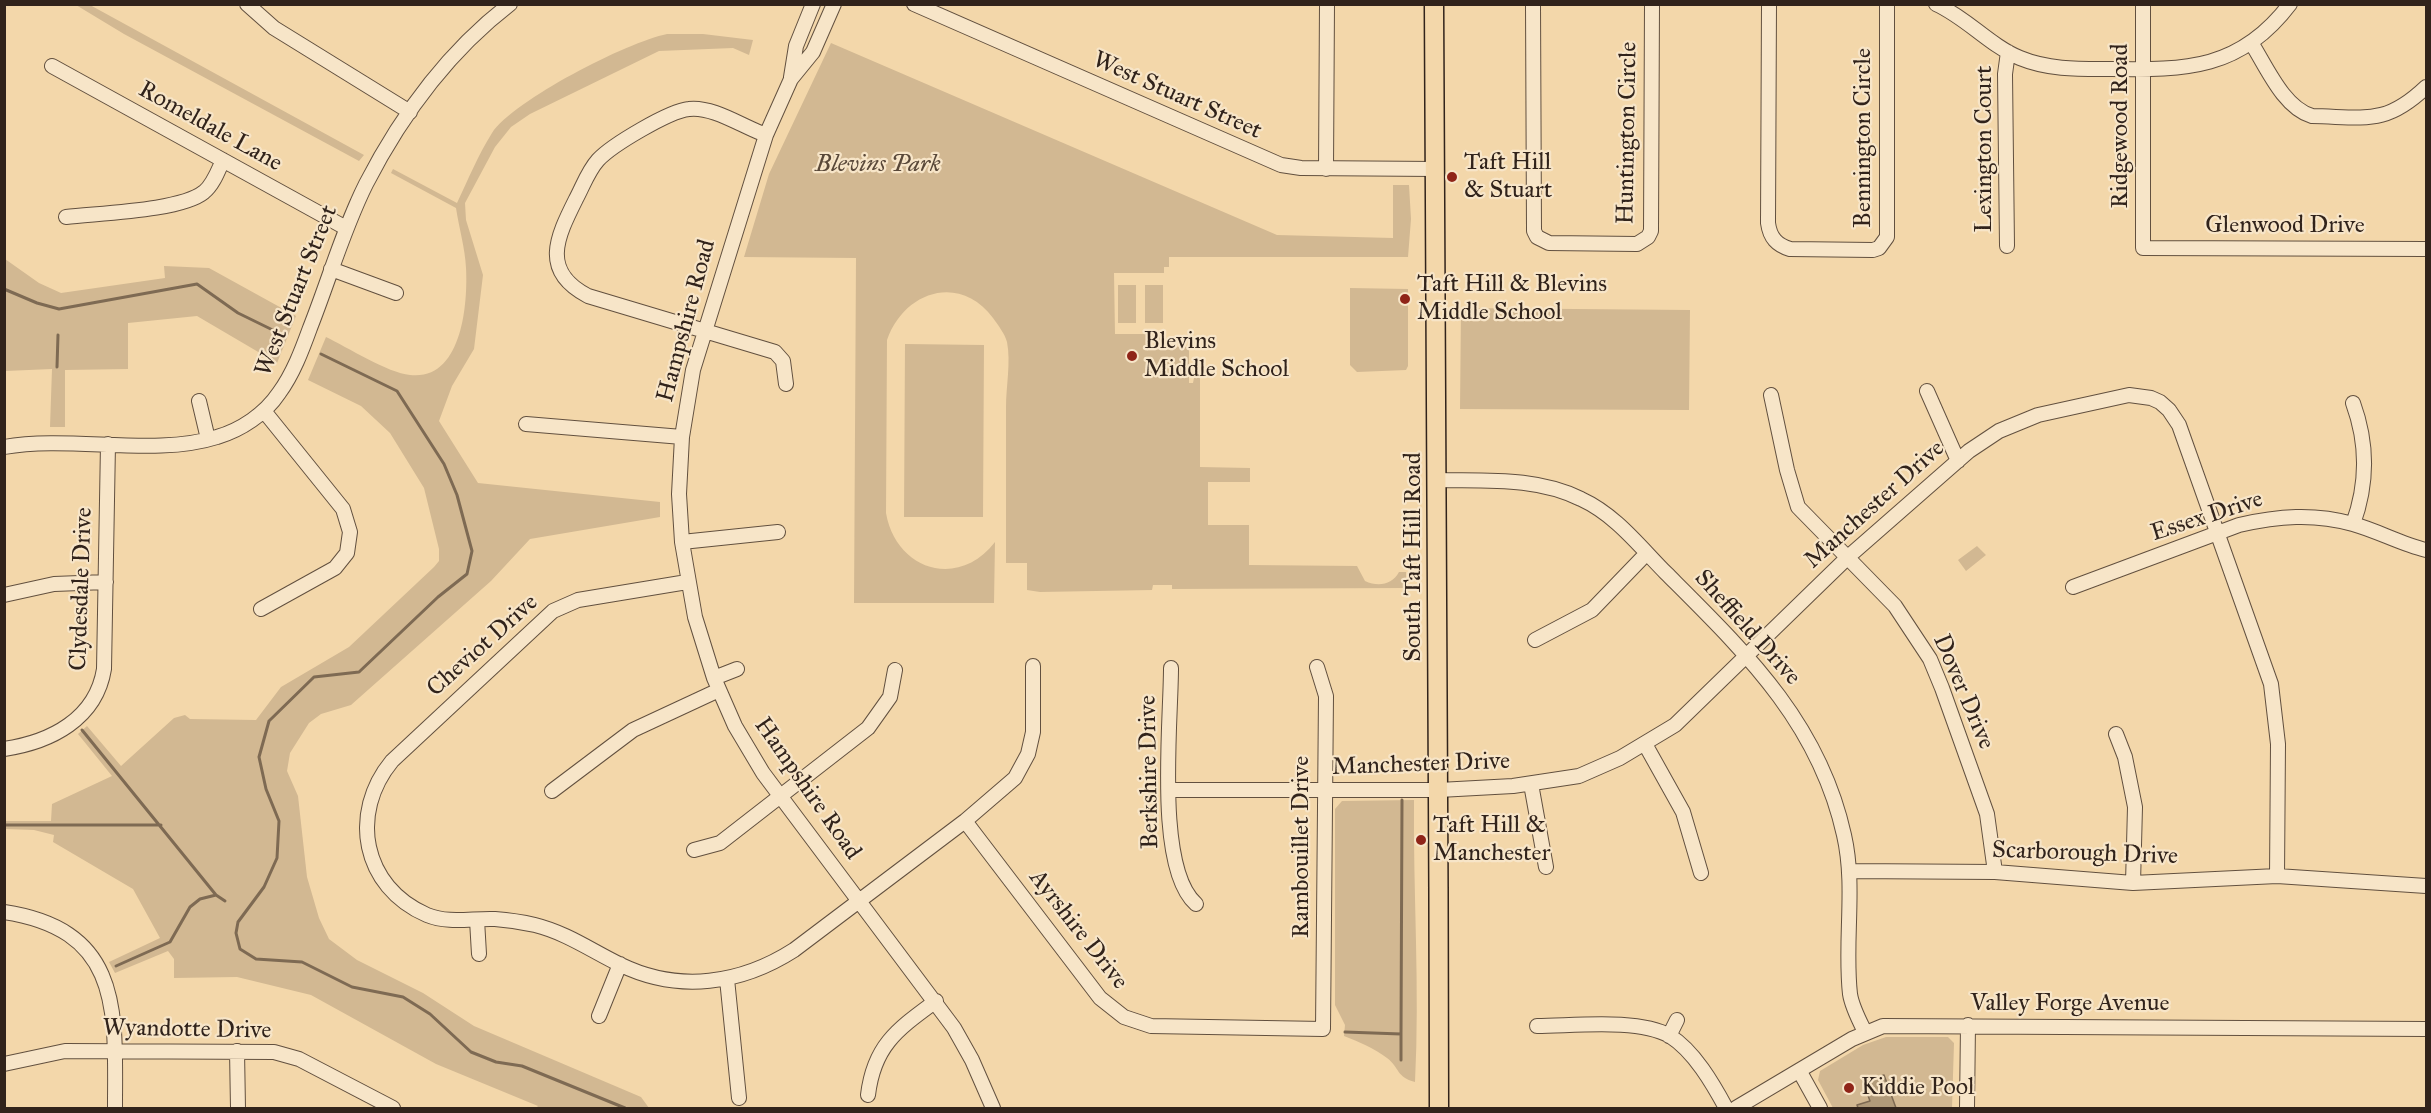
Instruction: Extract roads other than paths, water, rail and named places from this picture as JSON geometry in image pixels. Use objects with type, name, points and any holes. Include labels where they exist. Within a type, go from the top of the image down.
[{"type":"main road","name":"South Taft Hill Road","points":[[1434,4],[1435,313],[1439,480],[1439,1108]]},
{"type":"street","points":[[247,4],[274,28],[410,112]]},
{"type":"street","name":"West Stuart Street","points":[[4,447],[170,444],[208,439],[241,427],[264,411],[288,380],[300,354],[346,228],[366,183],[410,112],[468,39],[510,4]]},
{"type":"street","name":"Hampshire Road","points":[[791,79],[796,46],[813,4]]},
{"type":"street","name":"Hampshire Road","points":[[834,4],[813,52],[791,79],[766,135],[693,370],[682,436],[679,494],[687,582],[717,684],[735,726],[780,797],[858,902],[936,1001],[972,1060],[993,1108]]},
{"type":"street","name":"West Stuart Street","points":[[914,4],[1264,159],[1301,168],[1436,169]]},
{"type":"street","points":[[1326,169],[1327,4]]},
{"type":"street","name":"Huntington Circle","points":[[1533,4],[1534,231],[1538,237],[1549,243],[1637,244],[1643,242],[1651,231],[1652,4]]},
{"type":"street","name":"Bennington Circle","points":[[1769,4],[1768,223],[1771,236],[1782,247],[1790,249],[1861,250],[1879,248],[1887,237],[1887,4]]},
{"type":"street","points":[[1936,4],[1956,9],[2008,52],[2037,64],[2065,68],[2144,70],[2200,66],[2218,61],[2252,44],[2278,20],[2290,4]]},
{"type":"street","name":"Ridgewood Road","points":[[2143,4],[2143,248]]},
{"type":"street","points":[[2252,44],[2290,102],[2304,114],[2312,117],[2386,115],[2409,104],[2427,87]]},
{"type":"street","name":"Lexington Court","points":[[2007,246],[2005,74],[2008,52]]},
{"type":"street","name":"Romeldale Lane","points":[[52,66],[346,228]]},
{"type":"street","points":[[766,135],[699,109],[687,109],[670,115],[612,149],[598,160],[559,233],[556,243],[558,266],[576,290],[588,296],[775,352],[783,361],[786,384]]},
{"type":"street","points":[[66,217],[185,202],[203,193],[211,184],[223,160]]},
{"type":"street","name":"Glenwood Drive","points":[[2143,248],[2427,249]]},
{"type":"street","points":[[331,269],[396,293]]},
{"type":"street","points":[[1927,391],[1958,461]]},
{"type":"street","name":"Dover Drive","points":[[1771,395],[1786,470],[1798,507],[1816,528],[1848,556],[1895,606],[1930,659],[1987,814],[1995,872]]},
{"type":"street","name":"Manchester Drive","points":[[1170,790],[1439,790],[1531,784],[1579,776],[1645,744],[1675,725],[1848,556],[1958,461],[1999,431],[2038,415],[2129,395],[2151,398],[2169,410],[2179,425],[2265,660],[2275,701],[2278,744],[2277,876]]},
{"type":"street","points":[[199,401],[208,439]]},
{"type":"street","points":[[2353,403],[2362,432],[2365,454],[2364,487],[2353,524]]},
{"type":"street","points":[[261,609],[335,568],[346,553],[350,532],[343,509],[264,411]]},
{"type":"street","points":[[526,424],[682,436]]},
{"type":"street","name":"Clydesdale Drive","points":[[4,749],[39,742],[63,731],[95,698],[102,684],[108,444]]},
{"type":"street","name":"Sheffield Drive","points":[[1439,480],[1514,482],[1558,489],[1600,510],[1748,655],[1789,707],[1819,761],[1837,807],[1849,871],[1850,993],[1865,1032]]},
{"type":"street","name":"Essex Drive","points":[[2073,587],[2218,533],[2266,519],[2287,516],[2331,519],[2353,524],[2427,550]]},
{"type":"street","points":[[682,542],[778,532]]},
{"type":"street","points":[[1535,640],[1592,610],[1646,554]]},
{"type":"street","points":[[4,595],[54,584],[106,582]]},
{"type":"street","name":"Cheviot Drive","points":[[477,920],[449,920],[427,915],[396,894],[381,876],[368,846],[366,822],[374,787],[392,761],[553,611],[578,600],[687,582]]},
{"type":"street","points":[[479,954],[477,920],[516,921],[558,932],[642,974],[673,981],[726,979],[778,960],[965,821],[1009,784],[1028,754],[1033,732],[1033,666]]},
{"type":"street","name":"Rambouillet Drive","points":[[1317,667],[1326,696],[1323,1029]]},
{"type":"street","name":"Berkshire Drive","points":[[1171,668],[1170,831],[1174,862],[1186,896],[1196,904]]},
{"type":"street","points":[[552,791],[625,735],[717,684],[737,669]]},
{"type":"street","points":[[694,850],[720,843],[878,718],[890,697],[895,670]]},
{"type":"street","points":[[2116,734],[2128,767],[2135,807],[2133,884]]},
{"type":"street","points":[[1645,744],[1683,812],[1701,873]]},
{"type":"street","name":"Manchester Drive","points":[[1531,784],[1546,867]]},
{"type":"street","name":"Ayrshire Drive","points":[[965,821],[1100,998],[1124,1017],[1138,1023],[1166,1028],[1323,1029]]},
{"type":"street","name":"Scarborough Drive","points":[[1849,871],[1995,872],[2133,884],[2277,876],[2427,886]]},
{"type":"street","points":[[4,912],[36,919],[55,927],[90,956],[101,971],[112,1000],[115,1108]]},
{"type":"street","points":[[599,1016],[620,964]]},
{"type":"street","points":[[726,979],[739,1098]]},
{"type":"street","points":[[868,1095],[870,1076],[881,1049],[902,1026],[936,1001]]},
{"type":"street","points":[[1669,1036],[1677,1020]]},
{"type":"street","points":[[1967,1108],[1968,1025]]},
{"type":"street","points":[[1537,1026],[1647,1028],[1669,1036],[1691,1056],[1726,1108]]},
{"type":"street","name":"Valley Forge Avenue","points":[[1736,1108],[1865,1032],[1883,1026],[2427,1029]]},
{"type":"street","points":[[237,1051],[238,1108]]},
{"type":"street","name":"Wyandotte Drive","points":[[4,1064],[53,1053],[274,1052],[300,1059],[393,1108]]},
{"type":"street","points":[[1800,1072],[1820,1108]]},
{"type":"waterway","points":[[4,289],[37,303],[59,309],[197,284],[238,313],[285,336]]},
{"type":"waterway","points":[[57,367],[58,335]]},
{"type":"waterway","points":[[321,354],[397,391],[444,464],[457,495],[472,551],[467,574],[438,597],[359,672],[314,677],[269,721],[259,757],[266,789],[279,821],[277,858],[264,887],[238,922],[236,933],[240,949],[256,959],[302,962],[352,987],[403,997],[430,1014],[471,1052],[496,1062],[522,1066],[625,1108]]},
{"type":"waterway","points":[[82,730],[216,895],[225,901]]},
{"type":"waterway","points":[[1401,1034],[1402,800]]},
{"type":"waterway","points":[[4,825],[161,825]]},
{"type":"waterway","points":[[116,966],[170,942],[190,907],[200,899],[216,895]]},
{"type":"waterway","points":[[1345,1032],[1401,1034],[1401,1060]]},
{"type":"place","name":"Taft Hill & Stuart","points":[[1452,177]]},
{"type":"place","name":"Taft Hill & Blevins Middle School","points":[[1405,299]]},
{"type":"place","name":"Blevins Middle School","points":[[1132,356]]},
{"type":"place","name":"Taft Hill & Manchester","points":[[1421,840]]},
{"type":"place","name":"Kiddie Pool","points":[[1849,1088]]},
{"type":"park label","name":"Blevins Park","points":[[878,165]]}]
